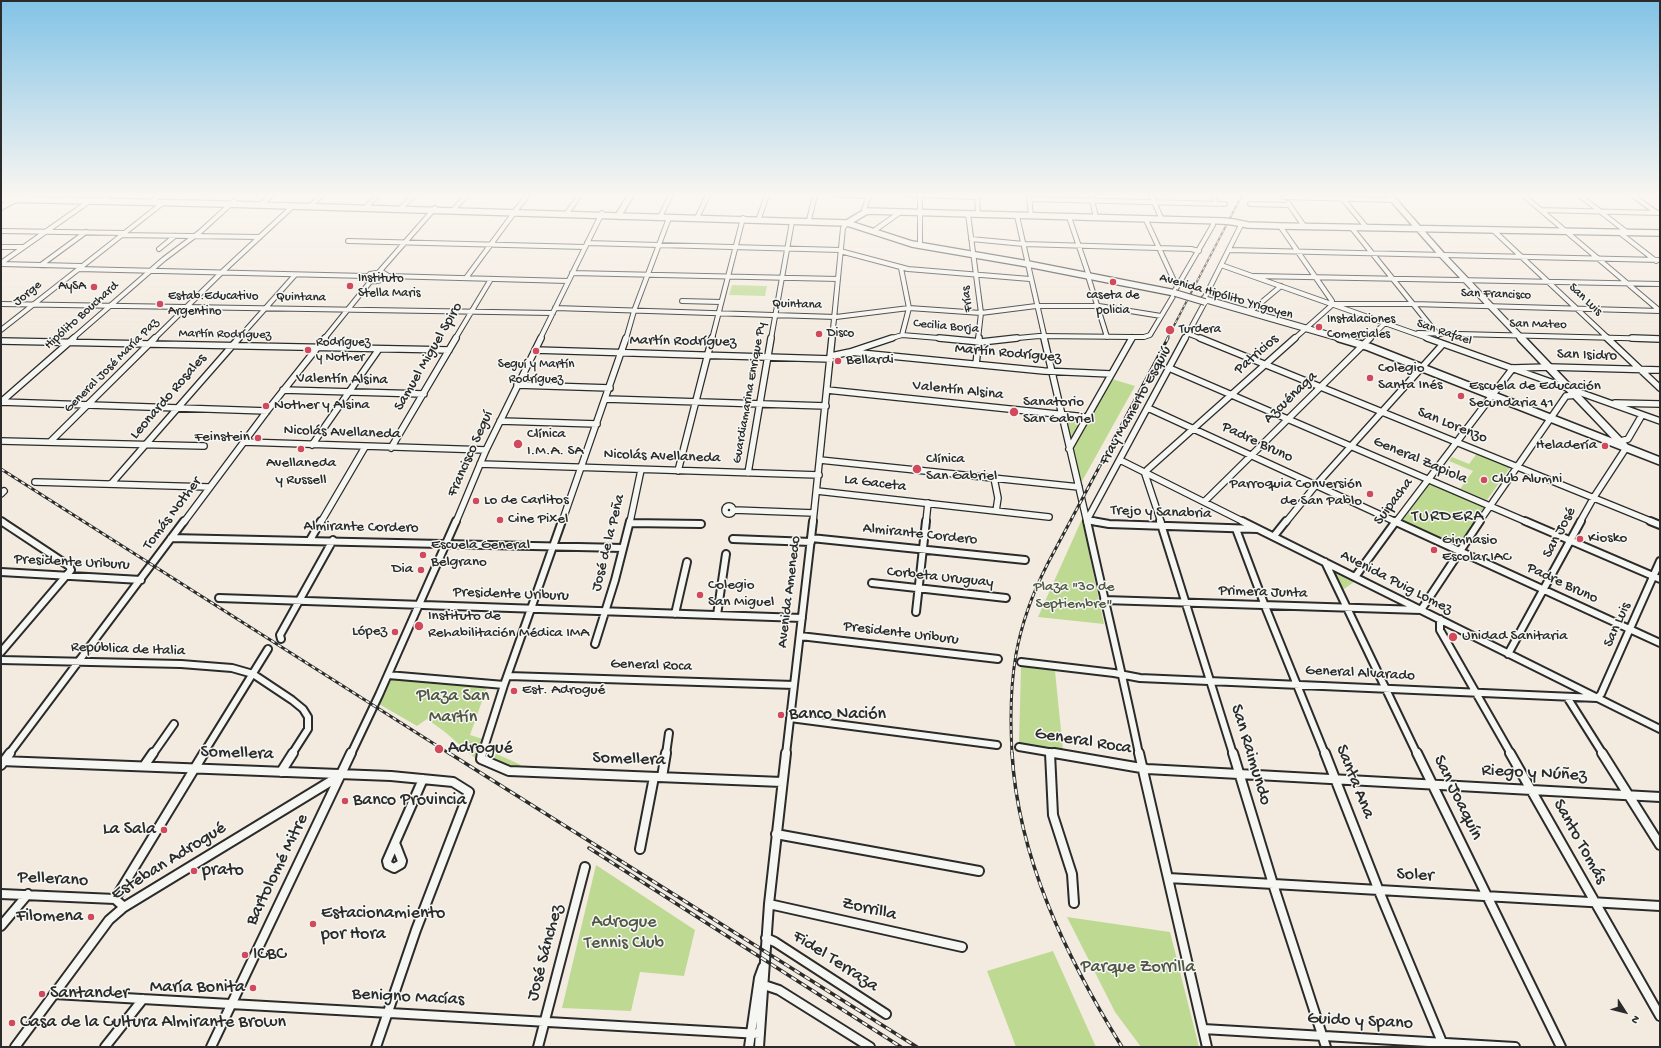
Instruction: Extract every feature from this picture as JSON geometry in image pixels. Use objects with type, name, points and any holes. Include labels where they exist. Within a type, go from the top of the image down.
[{"type":"main road","name":"Avenida Hipólito Yrigoyen","points":[[913,244],[1176,290],[1204,300],[1362,346],[1660,465]]},
{"type":"main road","name":"Avenida Hipólito Yrigoyen","points":[[920,244],[974,254]]},
{"type":"main road","points":[[1431,244],[1621,441],[1628,451]]},
{"type":"main road","name":"Avenida Hipólito Yrigoyen","points":[[1204,300],[1250,312],[1304,330]]},
{"type":"main road","name":"Avenida Hipólito Yrigoyen","points":[[1628,451],[1660,461]]},
{"type":"street","points":[[1,263],[28,244]]},
{"type":"street","points":[[41,265],[70,244]]},
{"type":"street","name":"Jorge","points":[[1,330],[110,244]]},
{"type":"street","points":[[159,249],[165,244]]},
{"type":"street","name":"Hipólito Bouchard","points":[[1,402],[108,306],[150,270],[184,244]]},
{"type":"street","name":"General José María Paz","points":[[50,442],[221,273],[253,244]]},
{"type":"street","points":[[379,272],[403,244]]},
{"type":"street","points":[[443,244],[658,245],[786,248],[840,251],[901,268],[1030,279]]},
{"type":"street","points":[[678,471],[736,244]]},
{"type":"street","name":"Guardiamarina Enrique Py","points":[[748,473],[787,244]]},
{"type":"street","name":"Avenida Amenedo","points":[[749,1047],[755,1034],[764,985],[763,966],[768,904],[819,475],[841,244]]},
{"type":"street","name":"Frías","points":[[972,244],[981,313],[976,364]]},
{"type":"street","points":[[1199,251],[1159,248],[1024,244],[1036,306],[1087,520],[1104,600],[1123,675],[1142,768],[1207,1047]]},
{"type":"street","points":[[1157,244],[1176,290]]},
{"type":"street","points":[[1036,306],[1099,306],[1161,316],[1203,244]]},
{"type":"street","name":"Fray Mamerto Esquiú","points":[[1087,520],[1189,334],[1232,244]]},
{"type":"street","points":[[1292,244],[1332,302],[1332,305]]},
{"type":"street","points":[[1274,536],[1316,485],[1443,344],[1437,334],[1364,244]]},
{"type":"street","name":"San Luis","points":[[1508,244],[1660,388]]},
{"type":"street","points":[[1581,244],[1660,311]]},
{"type":"street","points":[[1635,244],[1657,260],[1660,264]]},
{"type":"street","points":[[466,278],[490,245]]},
{"type":"street","name":"Francisco Seguí","points":[[374,706],[420,605],[486,450],[586,245]]},
{"type":"street","points":[[388,675],[504,685],[610,388],[634,311],[658,245]]},
{"type":"street","points":[[1079,246],[1099,306],[1107,337]]},
{"type":"street","points":[[1,247],[23,247]]},
{"type":"street","points":[[1229,250],[1657,260]]},
{"type":"street","points":[[1,263],[295,275],[366,276],[379,272],[385,272],[387,276]]},
{"type":"street","name":"San Rafael","points":[[1221,265],[1513,368],[1574,392],[1660,421]]},
{"type":"street","points":[[901,268],[909,308],[902,335]]},
{"type":"street","points":[[572,273],[838,279]]},
{"type":"street","name":"Leonardo Rosales","points":[[111,484],[230,346],[295,275]]},
{"type":"street","points":[[366,276],[365,279],[370,282],[379,281],[387,276],[568,281]]},
{"type":"street","points":[[1252,276],[1314,276],[1660,284]]},
{"type":"street","name":"Samuel Miguel Spiro","points":[[390,448],[424,394],[448,350],[491,280]]},
{"type":"street","name":"Tomás Nother","points":[[2,762],[80,661],[283,390],[370,282]]},
{"type":"street","points":[[1250,312],[1281,286]]},
{"type":"street","points":[[682,301],[721,302]]},
{"type":"street","name":"San Francisco","points":[[1332,305],[1340,303],[1413,304],[1660,311]]},
{"type":"street","name":"Quintana","points":[[1,304],[471,312],[634,311],[834,317],[909,308],[981,313],[1036,306]]},
{"type":"street","name":"Patricios","points":[[1145,472],[1264,364],[1332,305]]},
{"type":"street","name":"Cecilia Borja","points":[[850,352],[902,335],[978,342],[1044,336],[1133,338],[1149,336],[1161,316]]},
{"type":"street","name":"Azcuénaga","points":[[1205,501],[1287,418],[1385,323]]},
{"type":"street","name":"San Lorenzo","points":[[1189,334],[1660,524]]},
{"type":"street","name":"San Mateo","points":[[1415,334],[1660,339]]},
{"type":"street","points":[[1069,449],[1086,417],[1133,338]]},
{"type":"street","name":"Martín Rodríguez","points":[[1,341],[448,350]]},
{"type":"street","points":[[312,445],[379,349]]},
{"type":"street","name":"Martín Rodríguez","points":[[535,350],[831,358],[850,352],[1051,371],[1111,374]]},
{"type":"street","name":"San Isidro","points":[[1513,368],[1549,367],[1660,370]]},
{"type":"street","name":"General Zapiola","points":[[1169,368],[1657,577]]},
{"type":"street","name":"Suipacha","points":[[1355,577],[1395,521],[1513,368]]},
{"type":"street","points":[[517,384],[610,388]]},
{"type":"street","name":"Valentín Alsina","points":[[283,390],[424,394]]},
{"type":"street","name":"Valentín Alsina","points":[[827,390],[1086,417]]},
{"type":"street","points":[[1421,610],[1549,420],[1566,396],[1574,392]]},
{"type":"street","points":[[606,399],[826,406]]},
{"type":"street","points":[[1,402],[267,411]]},
{"type":"street","points":[[1610,403],[1660,404]]},
{"type":"street","name":"Padre Bruno","points":[[1148,408],[1660,643]]},
{"type":"street","points":[[1621,441],[1628,439],[1642,415]]},
{"type":"street","points":[[500,421],[597,424]]},
{"type":"street","points":[[1,441],[204,446]]},
{"type":"street","name":"Nicolás Avellaneda","points":[[244,442],[486,450]]},
{"type":"street","points":[[310,540],[365,447]]},
{"type":"street","name":"San José","points":[[1508,654],[1594,498],[1628,451]]},
{"type":"street","points":[[820,460],[1079,487]]},
{"type":"street","name":"Avenida Puig Lomez","points":[[1120,460],[1205,501],[1660,729]]},
{"type":"street","name":"Nicolás Avellaneda","points":[[480,464],[819,475]]},
{"type":"street","name":"José de la Peña","points":[[595,644],[606,612],[630,523],[641,470]]},
{"type":"street","name":"San Raimundo","points":[[1145,472],[1273,884],[1326,1047]]},
{"type":"street","points":[[994,478],[998,498],[996,511]]},
{"type":"street","points":[[35,482],[209,487]]},
{"type":"street","name":"La Gaceta","points":[[817,491],[1049,517]]},
{"type":"street","points":[[916,612],[928,503]]},
{"type":"street","points":[[734,510],[814,513]]},
{"type":"street","name":"Trejo y Sanabria","points":[[1087,520],[1109,524],[1259,529]]},
{"type":"street","points":[[1,521],[71,568],[68,575],[1,652]]},
{"type":"street","points":[[630,523],[701,524]]},
{"type":"street","name":"Santa Ana","points":[[1236,529],[1379,891],[1444,1045]]},
{"type":"street","name":"Almirante Cordero","points":[[171,538],[333,540],[623,548]]},
{"type":"street","name":"Almirante Cordero","points":[[733,539],[811,540],[923,548],[1025,560]]},
{"type":"street","points":[[281,639],[280,636],[333,540]]},
{"type":"street","points":[[717,615],[726,554]]},
{"type":"street","name":"San Luis","points":[[1597,698],[1601,694],[1630,630],[1657,577],[1660,561]]},
{"type":"street","points":[[675,614],[687,562]]},
{"type":"street","name":"San Joaquín","points":[[1325,562],[1486,896],[1561,1047]]},
{"type":"street","name":"Presidente Uriburu","points":[[1,572],[141,580]]},
{"type":"street","name":"Corbeta Uruguay","points":[[872,583],[1006,598]]},
{"type":"street","name":"Presidente Uriburu","points":[[218,598],[802,618]]},
{"type":"street","name":"Primera Junta","points":[[1104,600],[1421,610]]},
{"type":"street","name":"Santo Tomás","points":[[1440,619],[1440,630],[1660,1016]]},
{"type":"street","name":"Presidente Uriburu","points":[[800,636],[998,659]]},
{"type":"street","points":[[124,906],[115,899],[268,649]]},
{"type":"street","name":"República de Italia","points":[[1,660],[181,664],[232,668],[253,674],[303,709],[308,717],[308,729],[281,772]]},
{"type":"street","points":[[1021,662],[1123,675]]},
{"type":"street","name":"General Alvarado","points":[[1123,675],[1140,678],[1597,698]]},
{"type":"street","name":"General Roca","points":[[508,676],[794,685]]},
{"type":"street","name":"Somellera","points":[[504,685],[481,754],[482,759],[505,770],[782,782]]},
{"type":"street","points":[[1567,697],[1660,845]]},
{"type":"street","name":"Bartolomé Mitre","points":[[211,1047],[374,706]]},
{"type":"street","points":[[790,718],[997,745]]},
{"type":"street","points":[[144,766],[174,724]]},
{"type":"street","points":[[640,849],[669,733]]},
{"type":"street","name":"General Roca","points":[[1019,747],[1142,768]]},
{"type":"street","points":[[1050,752],[1053,815],[1072,874],[1074,904]]},
{"type":"street","name":"Somellera","points":[[2,762],[144,766],[423,779],[453,782],[469,792],[416,930],[388,1012]]},
{"type":"street","name":"Riego y Núñez","points":[[1142,768],[1660,797]]},
{"type":"street","name":"Esteban Adrogué","points":[[15,1047],[109,920],[124,906],[341,775]]},
{"type":"street","points":[[395,844],[423,779]]},
{"type":"street","points":[[776,834],[979,871]]},
{"type":"street","name":"José Sánchez","points":[[538,1047],[585,867]]},
{"type":"street","name":"Soler","points":[[1168,878],[1660,906]]},
{"type":"street","name":"Pellerano","points":[[1,894],[115,899]]},
{"type":"street","points":[[1,926],[28,894]]},
{"type":"street","name":"Zorrilla","points":[[768,904],[962,947]]},
{"type":"street","name":"Fidel Terraza","points":[[766,938],[775,942],[886,1014]]},
{"type":"street","name":"Avenida Amenedo","points":[[759,1047],[755,1034],[759,978],[763,966]]},
{"type":"street","points":[[764,985],[779,990],[870,1047]]},
{"type":"street","name":"Benigno Macías","points":[[54,994],[755,1034]]},
{"type":"street","points":[[106,1047],[143,999]]},
{"type":"street","points":[[376,1047],[388,1012]]},
{"type":"street","name":"Guido y Spano","points":[[1203,1029],[1444,1045],[1515,1047]]},
{"type":"green space","points":[[732,285],[767,286],[765,296],[729,295]]},
{"type":"green space","points":[[1112,379],[1135,386],[1081,483],[1072,447]]},
{"type":"green space","points":[[1066,417],[1082,419],[1070,442]]},
{"type":"green space","name":"Club Alumni","points":[[1478,452],[1511,466],[1487,500],[1460,489],[1473,471],[1449,461],[1452,457],[1469,464]]},
{"type":"green space","points":[[1428,478],[1491,506],[1459,551],[1395,521]]},
{"type":"green space","name":"Plaza \"30 de Septiembre\"","points":[[1082,519],[1104,624],[1038,617]]},
{"type":"green space","points":[[1331,566],[1357,580],[1341,591]]},
{"type":"green space","points":[[1021,666],[1055,671],[1063,750],[1019,743]]},
{"type":"green space","name":"Plaza San Martín","points":[[393,677],[487,687],[470,735],[483,739],[476,759],[445,732],[427,719],[417,726],[379,704]]},
{"type":"green space","points":[[488,750],[521,765],[512,768],[488,758]]},
{"type":"green space","name":"Adrogue Tennis Club","points":[[596,865],[695,930],[684,976],[640,972],[631,1011],[562,1008]]},
{"type":"green space","name":"Parque Zorrilla","points":[[1067,917],[1170,932],[1199,1047],[1141,1047],[1115,1012]]},
{"type":"green space","points":[[1053,951],[1096,1047],[1016,1047],[987,971]]},
{"type":"railway","points":[[1167,339],[1217,244]]},
{"type":"railway","points":[[1012,754],[1011,703],[1013,679],[1016,656],[1027,610],[1048,563],[1168,338]]},
{"type":"railway","points":[[1,469],[450,754]]},
{"type":"railway","points":[[449,753],[917,1047]]},
{"type":"railway","points":[[1012,753],[1016,792],[1024,831],[1035,869],[1049,906],[1082,978],[1122,1047]]},
{"type":"railway","points":[[589,848],[901,1047]]},
{"type":"place","name":"caseta de policia","points":[[1113,282]]},
{"type":"place","name":"Instituto Stella Maris","points":[[350,286]]},
{"type":"place","name":"AySA","points":[[94,287]]},
{"type":"place","name":"Estab.Educativo Argentino","points":[[160,304]]},
{"type":"place","name":"Instalaciones Comerciales","points":[[1319,327]]},
{"type":"place","name":"Turdera","points":[[1170,330]]},
{"type":"place","name":"Disco","points":[[819,334]]},
{"type":"place","name":"Rodríguez y Nother","points":[[308,350]]},
{"type":"place","name":"Seguí y Martín Rodríguez","points":[[536,351]]},
{"type":"place","name":"Bellardi","points":[[838,361]]},
{"type":"place","name":"Colegio Santa Inés","points":[[1370,378]]},
{"type":"place","name":"Escuela de Educación Secundaria 41","points":[[1461,396]]},
{"type":"place","name":"Nother y Alsina","points":[[266,406]]},
{"type":"place","name":"Sanatorio San Gabriel","points":[[1014,412]]},
{"type":"place","name":"Feinstein","points":[[258,438]]},
{"type":"place","name":"Clínica I.M.A. SA","points":[[518,444]]},
{"type":"place","name":"Heladería","points":[[1605,446]]},
{"type":"place","name":"Avellaneda y Russell","points":[[301,449]]},
{"type":"place","name":"Clínica San Gabriel","points":[[917,469]]},
{"type":"place","name":"Club Alumni","points":[[1484,480]]},
{"type":"place","name":"Parroquia Conversión de San Pablo","points":[[1370,494]]},
{"type":"place","name":"Lo de Carlitos","points":[[476,501]]},
{"type":"place","name":"Cine Pixel","points":[[500,520]]},
{"type":"place","name":"Kiosko","points":[[1580,539]]},
{"type":"place","name":"Gimnasio Escolar IAC","points":[[1434,550]]},
{"type":"place","name":"Escuela General Belgrano","points":[[423,555]]},
{"type":"place","name":"Dia","points":[[421,570]]},
{"type":"place","name":"Colegio San Miguel","points":[[700,595]]},
{"type":"place","name":"Instituto de Rehabilitación Médica IMA","points":[[419,626]]},
{"type":"place","name":"López","points":[[395,632]]},
{"type":"place","name":"Unidad Sanitaria","points":[[1453,637]]},
{"type":"place","name":"Est. Adrogué","points":[[514,691]]},
{"type":"place","name":"Banco Nación","points":[[781,715]]},
{"type":"place","name":"Adrogué","points":[[439,749]]},
{"type":"place","name":"Banco Provincia","points":[[345,801]]},
{"type":"place","name":"La Sala","points":[[164,830]]},
{"type":"place","name":"prato","points":[[194,871]]},
{"type":"place","name":"Filomena","points":[[91,917]]},
{"type":"place","name":"Estacionamiento por Hora","points":[[313,924]]},
{"type":"place","name":"ICBC","points":[[245,955]]},
{"type":"place","name":"María Bonita","points":[[253,988]]},
{"type":"place","name":"Santander","points":[[42,994]]},
{"type":"place","name":"Casa de la Cultura Almirante Brown","points":[[12,1023]]},
{"type":"district","name":"TURDERA","points":[[1448,517]]}]
